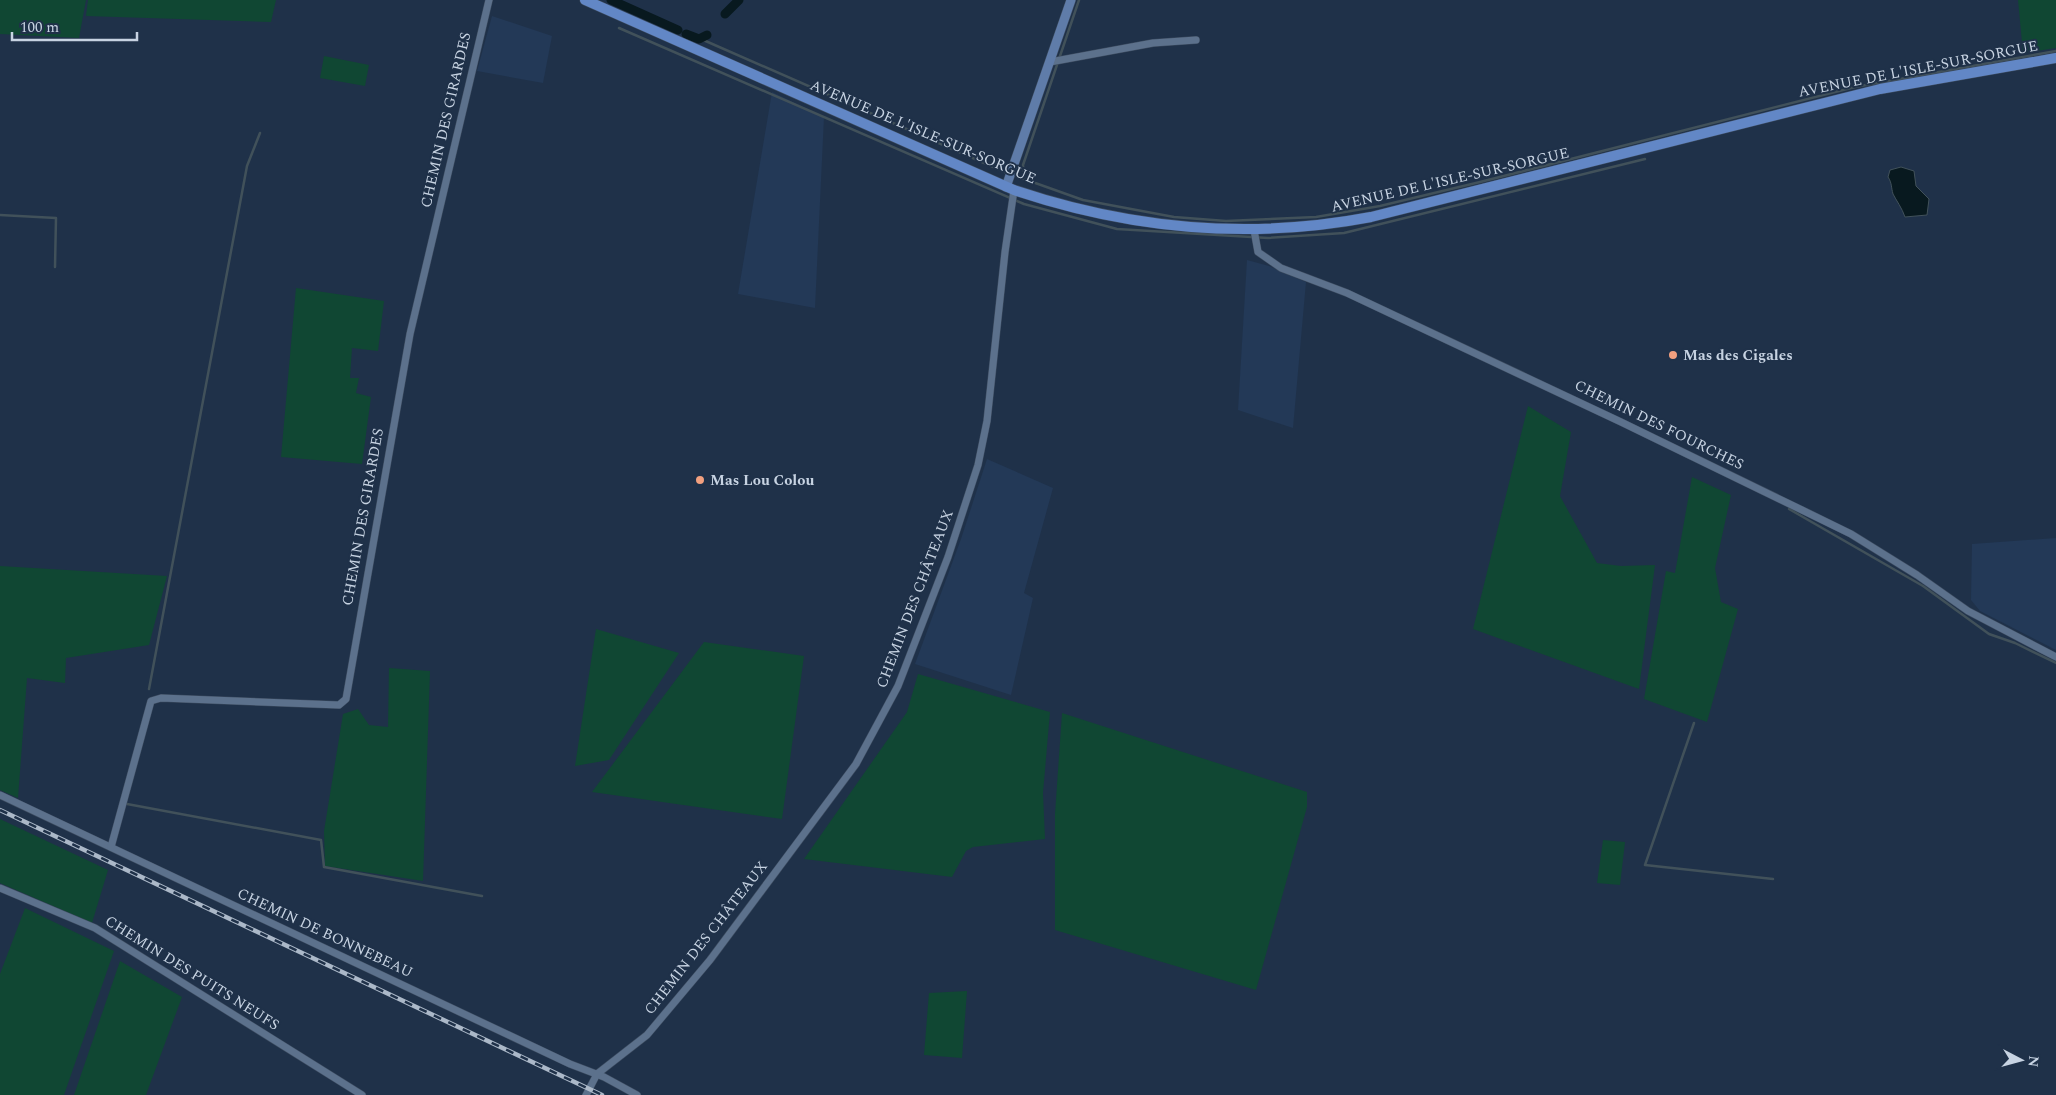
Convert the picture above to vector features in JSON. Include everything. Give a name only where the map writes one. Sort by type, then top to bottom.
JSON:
[{"type":"main road","name":"AVENUE DE L'ISLE-SUR-SORGUE","points":[[585,0],[1010,189],[1074,208],[1152,224],[1196,228],[1254,230],[1302,227],[1371,217],[1880,89],[2056,58]]},
{"type":"street","name":"CHEMIN DES GIRARDES","points":[[111,847],[150,701],[161,698],[340,706],[346,699],[410,334],[489,0]]},
{"type":"street","name":"CHEMIN DES CHÂTEAUX","points":[[586,1095],[597,1074],[648,1035],[710,960],[856,764],[898,686],[948,556],[978,465],[987,420],[1010,189],[1071,0]]},
{"type":"street","points":[[1050,62],[1153,43],[1196,40]]},
{"type":"street","name":"CHEMIN DES FOURCHES","points":[[1254,230],[1258,252],[1281,268],[1347,293],[1622,422],[1851,534],[1968,611],[2056,657]]},
{"type":"street","name":"CHEMIN DE BONNEBEAU","points":[[0,795],[570,1064],[597,1074],[637,1095]]},
{"type":"street","name":"CHEMIN DES PUITS NEUFS","points":[[0,888],[95,928],[362,1095]]},
{"type":"shaded area","points":[[492,16],[552,36],[543,83],[477,71]]},
{"type":"shaded area","points":[[772,92],[824,117],[815,308],[738,294]]},
{"type":"shaded area","points":[[1901,167],[1914,171],[1916,186],[1929,199],[1927,215],[1905,217],[1893,194],[1888,177],[1890,170]]},
{"type":"shaded area","points":[[1247,260],[1269,266],[1306,282],[1293,428],[1238,410]]},
{"type":"shaded area","points":[[987,459],[1053,488],[1024,593],[1033,598],[1011,695],[915,664],[961,539]]},
{"type":"shaded area","points":[[2056,538],[2056,650],[1980,611],[1971,600],[1972,544]]},
{"type":"green space","points":[[0,0],[86,0],[79,38],[0,34]]},
{"type":"green space","points":[[88,0],[276,0],[271,22],[86,16]]},
{"type":"green space","points":[[2018,0],[2056,0],[2056,48],[2023,53]]},
{"type":"green space","points":[[324,56],[369,65],[365,86],[320,78]]},
{"type":"green space","points":[[296,288],[384,301],[378,351],[352,348],[350,378],[359,378],[356,393],[371,397],[362,464],[281,457]]},
{"type":"green space","points":[[1528,406],[1571,432],[1560,496],[1597,563],[1621,566],[1655,565],[1639,689],[1473,629]]},
{"type":"green space","points":[[1692,477],[1731,495],[1715,568],[1721,602],[1738,609],[1707,722],[1644,699],[1666,571],[1675,573]]},
{"type":"green space","points":[[0,566],[167,576],[149,645],[66,658],[65,683],[27,678],[18,798],[0,790]]},
{"type":"green space","points":[[596,629],[679,653],[609,760],[575,766]]},
{"type":"green space","points":[[704,642],[804,656],[782,819],[592,792]]},
{"type":"green space","points":[[389,668],[430,671],[423,881],[325,866],[324,831],[343,714],[358,709],[369,725],[388,727]]},
{"type":"green space","points":[[918,674],[1050,712],[1043,793],[1045,839],[973,847],[966,851],[952,877],[804,859],[907,712]]},
{"type":"green space","points":[[1062,713],[1307,792],[1307,807],[1256,990],[1055,930],[1055,814]]},
{"type":"green space","points":[[0,819],[108,870],[92,923],[0,883]]},
{"type":"green space","points":[[1603,840],[1625,842],[1620,885],[1597,883]]},
{"type":"green space","points":[[25,908],[114,951],[64,1095],[0,1095],[0,974]]},
{"type":"green space","points":[[120,961],[182,997],[146,1095],[74,1095]]},
{"type":"green space","points":[[967,991],[962,1058],[924,1055],[929,993]]},
{"type":"waterway","points":[[611,0],[678,30]]},
{"type":"waterway","points":[[725,14],[739,0]]},
{"type":"waterway","points":[[1024,178],[1023,165],[1079,0]]},
{"type":"waterway","points":[[619,28],[1024,204],[1117,229],[1268,238],[1344,233],[1645,159]]},
{"type":"waterway","points":[[686,34],[699,39],[707,35]]},
{"type":"waterway","points":[[701,39],[1007,173]]},
{"type":"waterway","points":[[1013,175],[1083,200],[1174,217],[1226,221],[1316,217],[1380,206],[1480,182],[1855,87],[2056,51]]},
{"type":"waterway","points":[[149,689],[247,166],[260,133]]},
{"type":"waterway","points":[[0,215],[56,218],[55,267]]},
{"type":"waterway","points":[[1789,509],[1923,586],[1989,634],[2015,643],[2056,663]]},
{"type":"waterway","points":[[1694,723],[1645,865],[1773,879]]},
{"type":"waterway","points":[[127,804],[321,840],[324,867],[482,896]]},
{"type":"railway","points":[[0,810],[602,1095]]},
{"type":"place","name":"Mas des Cigales","points":[[1673,355]]},
{"type":"place","name":"Mas Lou Colou","points":[[700,480]]}]
